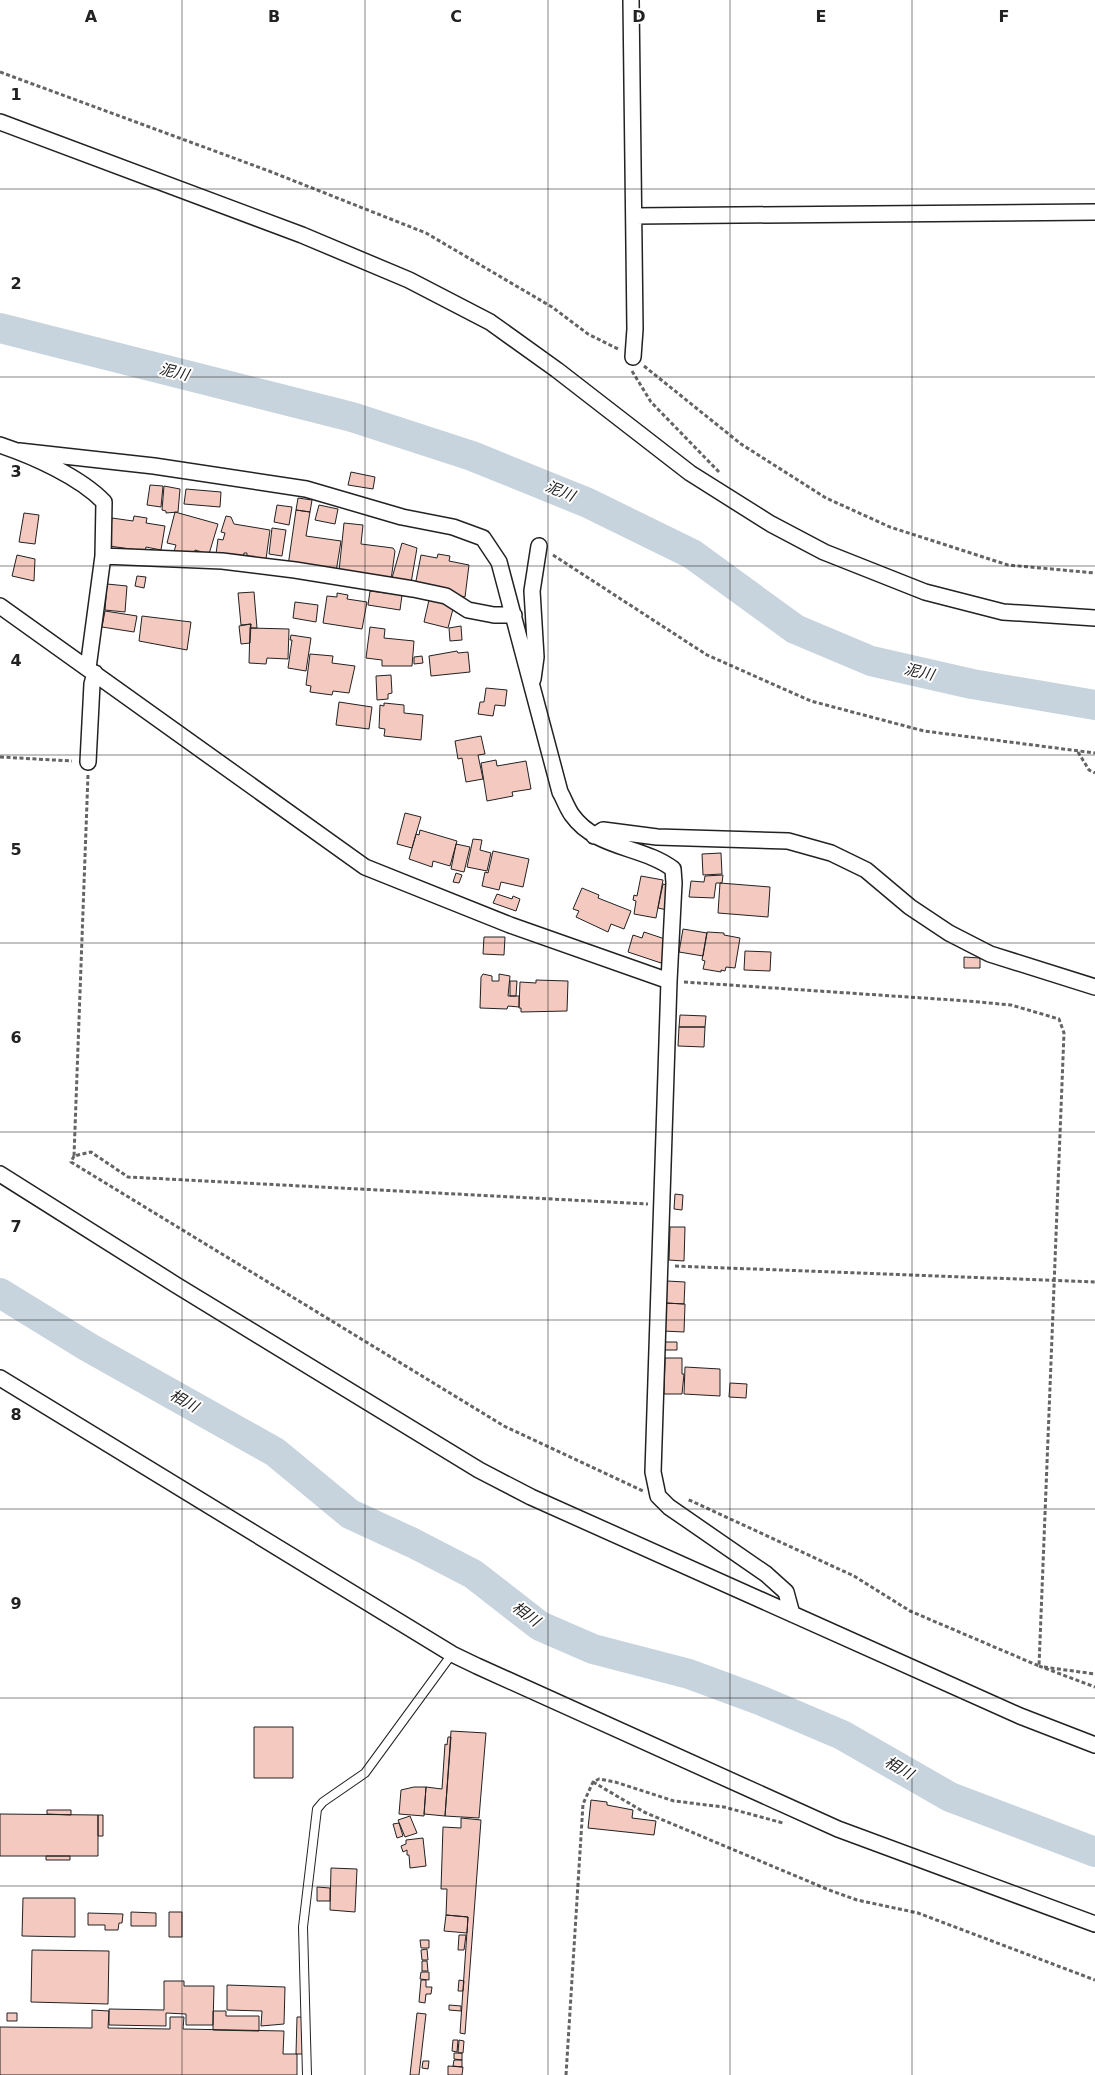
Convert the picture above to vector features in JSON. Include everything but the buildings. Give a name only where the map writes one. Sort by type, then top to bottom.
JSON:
[{"type":"street","points":[[631,0],[636,329],[633,357]]},
{"type":"street","points":[[0,122],[302,235],[409,280],[490,322],[690,473],[771,524],[824,552],[925,592],[1003,612],[1095,618]]},
{"type":"street","points":[[634,216],[1095,212]]},
{"type":"street","points":[[0,445],[19,451],[91,489],[104,502],[103,556],[91,671],[88,762]]},
{"type":"street","points":[[19,451],[154,466],[306,488],[402,517],[453,527],[483,538],[500,562],[560,792],[573,816],[594,836],[661,860],[672,869],[674,883],[661,1205],[654,1472],[658,1496],[669,1507],[766,1574],[786,1592],[792,1614]]},
{"type":"street","points":[[532,688],[536,657],[532,591],[539,546]]},
{"type":"street","points":[[103,556],[222,561],[295,570],[422,591],[446,596],[468,610],[494,615],[514,615]]},
{"type":"street","points":[[0,606],[365,866],[510,925],[669,981]]},
{"type":"street","points":[[594,836],[603,830],[657,837],[788,840],[831,853],[866,870],[910,907],[949,933],[990,954],[1095,987]]},
{"type":"street","points":[[0,1174],[184,1290],[479,1470],[531,1497],[1020,1716],[1095,1744]]},
{"type":"street","points":[[0,1378],[452,1654],[838,1829],[1095,1924]]},
{"type":"lane","points":[[307,2075],[303,1927],[317,1809],[322,1802],[365,1773],[452,1654]]},
{"type":"path","points":[[0,72],[269,171],[426,233],[552,307],[588,334],[633,357],[741,444],[826,498],[890,527],[1008,565],[1095,573]]},
{"type":"path","points":[[633,357],[632,371],[651,402],[724,477]]},
{"type":"path","points":[[539,546],[707,655],[811,701],[924,731],[1095,753]]},
{"type":"path","points":[[1078,752],[1089,770],[1095,773]]},
{"type":"path","points":[[0,757],[88,762],[74,1156],[71,1162],[504,1426],[637,1490],[658,1496]]},
{"type":"path","points":[[669,981],[1011,1005],[1059,1019],[1064,1033],[1039,1666]]},
{"type":"path","points":[[74,1156],[91,1152],[128,1177],[661,1205]]},
{"type":"path","points":[[660,1266],[1095,1282]]},
{"type":"path","points":[[685,1498],[854,1576],[910,1611],[1039,1666],[1095,1687]]},
{"type":"path","points":[[1039,1666],[1095,1674]]},
{"type":"path","points":[[566,2075],[583,1804],[593,1782],[599,1779],[615,1782],[674,1801],[724,1807],[788,1824]]},
{"type":"path","points":[[593,1782],[644,1812],[829,1890],[857,1900],[918,1913],[1095,1980]]},
{"type":"waterway","name":"泥川","points":[[0,328],[352,417],[472,456],[588,503],[692,554],[795,629],[871,661],[972,684],[1095,705]]},
{"type":"waterway","name":"相川","points":[[0,1293],[88,1347],[275,1452],[350,1514],[413,1543],[473,1574],[540,1626],[593,1649],[689,1674],[762,1701],[842,1735],[950,1797],[1095,1852]]}]
